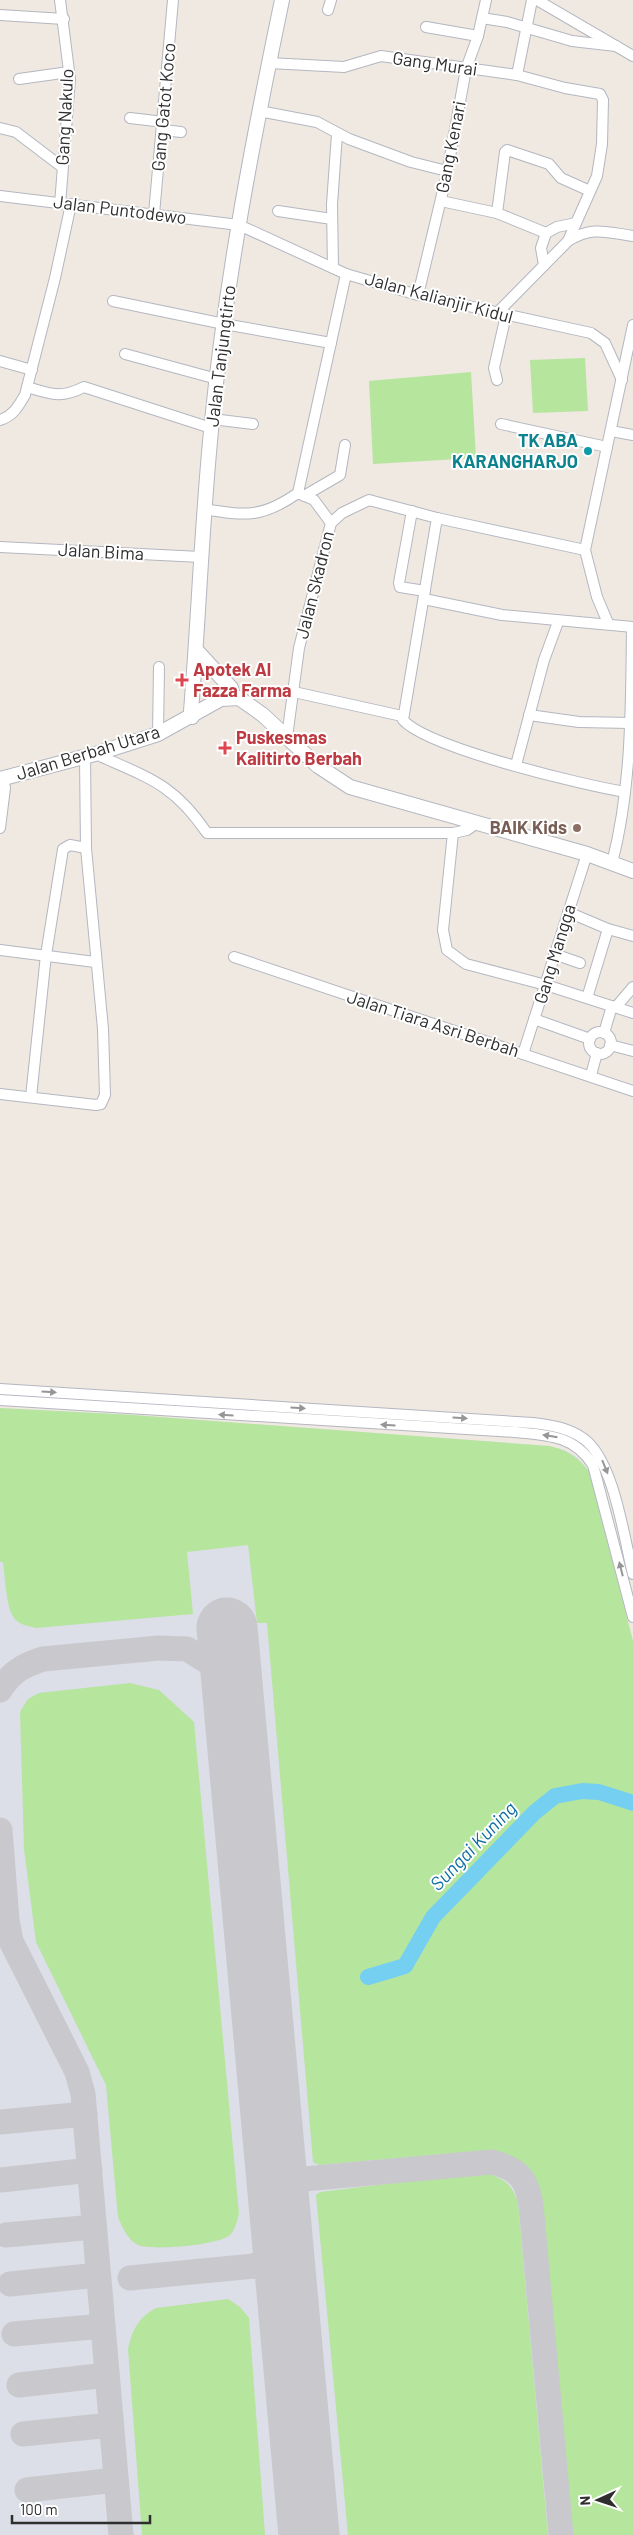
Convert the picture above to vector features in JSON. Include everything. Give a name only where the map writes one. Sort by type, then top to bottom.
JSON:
[{"type":"street","name":"Gang Nakulo","points":[[0,420],[8,417],[16,410],[27,387],[66,204],[62,167],[69,72],[64,19],[60,0]]},
{"type":"street","name":"Gang Gatot Koco","points":[[154,214],[173,0]]},
{"type":"street","name":"Jalan Tanjungtirto","points":[[192,717],[204,509],[217,379],[239,225],[258,111],[282,0]]},
{"type":"street","name":"Gang Kenari","points":[[418,295],[447,171],[466,68],[478,36],[486,0]]},
{"type":"street","points":[[517,75],[532,0]]},
{"type":"street","points":[[537,0],[633,56]]},
{"type":"street","points":[[0,15],[64,19]]},
{"type":"street","points":[[482,18],[572,41],[616,46]]},
{"type":"street","points":[[426,27],[478,36]]},
{"type":"street","name":"Gang Murai","points":[[269,63],[344,67],[381,56],[517,75],[565,88],[600,94],[603,100],[600,160],[597,176],[590,191]]},
{"type":"street","points":[[19,79],[69,72]]},
{"type":"street","points":[[258,111],[317,122],[337,134],[411,162],[447,171]]},
{"type":"street","points":[[130,118],[181,132]]},
{"type":"street","points":[[0,128],[16,132],[62,167]]},
{"type":"street","points":[[333,268],[332,219],[337,134]]},
{"type":"street","points":[[497,213],[505,152],[507,150],[549,164],[561,178],[590,191],[568,242]]},
{"type":"street","name":"Jalan Puntodewo","points":[[0,196],[239,225]]},
{"type":"street","points":[[440,202],[497,213],[546,233]]},
{"type":"street","points":[[278,211],[332,219]]},
{"type":"street","points":[[544,265],[541,248],[546,233],[557,227],[576,224]]},
{"type":"street","name":"Jalan Kalianjir Kidul","points":[[239,225],[346,274],[418,295],[584,332],[599,338],[609,350],[622,380]]},
{"type":"street","points":[[497,380],[494,368],[502,314],[544,265],[568,242],[582,233],[590,231],[633,236]]},
{"type":"street","points":[[301,495],[346,274]]},
{"type":"street","points":[[113,301],[224,324],[332,343]]},
{"type":"street","points":[[608,623],[597,597],[585,550],[633,325]]},
{"type":"street","points":[[126,354],[217,379]]},
{"type":"street","points":[[0,361],[32,370]]},
{"type":"street","points":[[27,387],[57,396],[67,396],[84,387],[212,424],[253,424]]},
{"type":"street","points":[[501,424],[607,447]]},
{"type":"street","points":[[611,431],[633,435]]},
{"type":"street","points":[[204,509],[255,514],[273,508],[340,475],[345,445]]},
{"type":"street","points":[[301,495],[314,500],[331,523],[342,513],[369,500],[437,518],[585,550]]},
{"type":"street","points":[[412,511],[399,583],[400,587],[502,615],[558,622],[608,623],[633,627],[630,724],[625,792],[612,863]]},
{"type":"street","points":[[437,518],[402,716],[406,724],[420,733],[516,765],[590,786],[625,792]]},
{"type":"street","name":"Jalan Skadron","points":[[287,737],[299,648],[331,523]]},
{"type":"street","name":"Jalan Bima","points":[[0,547],[201,557]]},
{"type":"street","points":[[516,765],[529,715],[558,622]]},
{"type":"street","points":[[196,650],[231,688],[233,697],[239,698],[263,715],[330,776],[350,787],[587,854],[633,871]]},
{"type":"street","points":[[158,734],[160,667]]},
{"type":"street","points":[[294,692],[402,716]]},
{"type":"street","name":"Jalan Berbah Utara","points":[[1,779],[99,753],[158,734],[192,717],[221,699],[233,697]]},
{"type":"street","points":[[529,715],[579,722],[630,724]]},
{"type":"street","points":[[99,753],[102,757],[156,781],[178,796],[207,833],[453,833],[467,830],[477,823]]},
{"type":"street","points":[[0,1094],[96,1105],[104,1101],[102,1029],[86,848],[85,757]]},
{"type":"street","points":[[0,828],[4,788],[1,779]]},
{"type":"street","points":[[453,833],[442,930],[447,950],[466,964],[546,985],[633,1013]]},
{"type":"street","points":[[31,1097],[46,955],[63,849],[70,845],[86,848]]},
{"type":"street","name":"Gang Mangga","points":[[523,1054],[587,854]]},
{"type":"street","points":[[568,912],[608,929],[633,936]]},
{"type":"street","points":[[587,998],[608,929]]},
{"type":"street","points":[[0,950],[95,962]]},
{"type":"street","points":[[554,954],[580,963]]},
{"type":"street","name":"Jalan Tiara Asri Berbah","points":[[234,957],[591,1075],[633,1091]]},
{"type":"street","points":[[604,1032],[614,1007],[633,987]]},
{"type":"street","points":[[534,1019],[590,1038]]},
{"type":"street","points":[[590,1038],[596,1033],[604,1032]]},
{"type":"street","points":[[590,1038],[590,1048],[597,1053],[604,1053],[610,1045],[610,1038],[604,1032]]},
{"type":"street","points":[[610,1045],[633,1052]]},
{"type":"street","points":[[591,1075],[597,1053]]},
{"type":"street","points":[[0,1389],[533,1423],[563,1428],[584,1439],[601,1457],[611,1486],[633,1574]]},
{"type":"street","points":[[134,1410],[140,1398]]},
{"type":"street","points":[[0,1400],[134,1410],[515,1432],[565,1440],[587,1456],[597,1476],[633,1617]]},
{"type":"shaded area","points":[[0,1408],[133,1415],[549,1446],[565,1450],[577,1457],[589,1471],[633,1641],[633,2535],[0,2535]]},
{"type":"green space","points":[[585,358],[588,411],[533,413],[530,360]]},
{"type":"green space","points":[[471,372],[476,458],[373,464],[369,381]]},
{"type":"green space","points":[[0,1408],[133,1415],[549,1446],[572,1455],[589,1471],[633,1641],[633,2535],[570,2535],[540,2195],[523,2169],[510,2158],[479,2151],[319,2165],[313,2162],[267,1623],[257,1623],[248,1545],[187,1552],[193,1614],[36,1628],[24,1625],[14,1618],[11,1613],[6,1591],[3,1562],[0,1562]]},
{"type":"green space","points":[[130,1683],[159,1690],[194,1722],[239,2214],[235,2228],[224,2239],[185,2246],[145,2247],[138,2245],[128,2237],[118,2217],[106,2085],[36,1942],[24,1849],[20,1712],[28,1699],[39,1693]]},
{"type":"green space","points":[[485,2172],[506,2182],[518,2202],[548,2535],[348,2535],[316,2195],[320,2192]]},
{"type":"green space","points":[[228,2299],[240,2307],[249,2318],[265,2535],[142,2535],[128,2349],[132,2336],[140,2320],[156,2308]]},
{"type":"waterway","name":"Sungai Kuning","points":[[368,1977],[405,1966],[433,1917],[535,1812],[555,1796],[582,1791],[599,1792],[633,1803]]},
{"type":"taxiway","points":[[0,1690],[18,1670],[43,1659],[159,1648],[187,1649],[211,1664],[225,1681],[234,1711]]},
{"type":"taxiway","points":[[0,1830],[7,1920],[11,1941],[77,2072],[83,2094],[121,2535]]},
{"type":"taxiway","points":[[0,2122],[85,2114]]},
{"type":"taxiway","points":[[274,2156],[285,2173],[304,2179],[492,2162],[515,2172],[524,2181],[531,2205],[561,2535]]},
{"type":"taxiway","points":[[1,2180],[90,2170]]},
{"type":"taxiway","points":[[278,2205],[286,2187],[304,2179]]},
{"type":"taxiway","points":[[6,2235],[94,2227]]},
{"type":"taxiway","points":[[254,2266],[272,2255],[282,2235]]},
{"type":"taxiway","points":[[130,2278],[254,2266],[273,2272],[286,2287]]},
{"type":"taxiway","points":[[10,2284],[98,2275]]},
{"type":"taxiway","points":[[14,2334],[103,2326]]},
{"type":"taxiway","points":[[19,2385],[107,2375]]},
{"type":"taxiway","points":[[23,2434],[111,2425]]},
{"type":"taxiway","points":[[27,2490],[116,2480]]},
{"type":"runway","points":[[227,1628],[309,2535]]},
{"type":"place","name":"TK ABA KARANGHARJO","points":[[588,451]]},
{"type":"place","name":"Apotek Al Fazza Farma","points":[[182,680]]},
{"type":"place","name":"Puskesmas Kalitirto Berbah","points":[[225,748]]},
{"type":"place","name":"BAIK Kids","points":[[577,828]]}]
